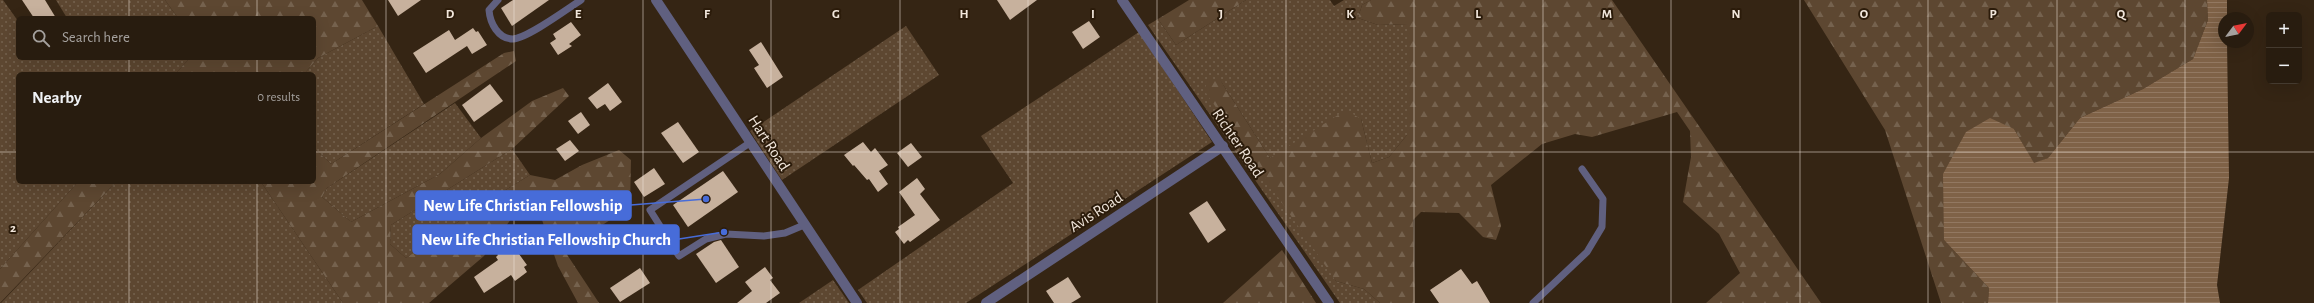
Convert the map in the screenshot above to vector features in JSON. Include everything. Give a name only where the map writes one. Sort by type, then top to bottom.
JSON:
[{"type":"street","name":"Hart Road","points":[[656,0],[856,303]]},
{"type":"street","name":"Richter Road","points":[[1122,0],[1329,303]]},
{"type":"street","name":"Avis Road","points":[[986,303],[1223,146]]},
{"type":"lane","points":[[498,0],[489,10],[490,20],[496,30],[504,36],[513,39],[524,35],[581,0]]},
{"type":"lane","points":[[751,142],[650,210],[679,256],[706,239],[726,234],[764,236],[784,233],[804,225]]},
{"type":"lane","points":[[1532,303],[1587,252],[1602,227],[1603,199],[1582,169]]},
{"type":"green space","points":[[0,0],[3,0],[16,18],[16,60],[188,60],[177,72],[16,72],[16,184],[76,184],[0,269]]},
{"type":"green space","points":[[56,0],[165,0],[177,16],[66,16]]},
{"type":"green space","points":[[165,0],[362,0],[378,26],[318,58],[306,72],[177,72],[188,60],[316,60],[316,16],[177,16]]},
{"type":"green space","points":[[1189,0],[1246,0],[1176,45],[1158,19]]},
{"type":"green space","points":[[1246,0],[1330,0],[1334,6],[1344,0],[1371,0],[1362,5],[1358,18],[1378,25],[1407,24],[1407,135],[1389,157],[1372,163],[1361,119],[1270,158],[1220,80],[1336,281],[1364,289],[1380,303],[1340,303],[1148,25],[1158,19],[1176,45]]},
{"type":"green space","points":[[1371,0],[1612,0],[1821,303],[1706,303],[1740,273],[1719,234],[1683,202],[1691,157],[1690,131],[1677,112],[1592,137],[1575,134],[1542,144],[1491,185],[1501,226],[1496,240],[1483,237],[1459,213],[1421,212],[1413,220],[1415,303],[1380,303],[1364,289],[1336,281],[1204,90],[1208,81],[1220,80],[1270,158],[1346,110],[1361,119],[1372,163],[1389,157],[1407,135],[1407,24],[1378,25],[1358,18],[1362,5]]},
{"type":"green space","points":[[1804,0],[2207,0],[2208,20],[2193,59],[2143,89],[2080,118],[2048,158],[2034,164],[2014,129],[1944,240],[1989,288],[1988,303],[1941,303],[1885,130]]},
{"type":"green space","points":[[378,26],[424,104],[331,164],[316,150],[316,72],[306,72],[318,58]]},
{"type":"green space","points":[[906,26],[939,75],[782,180],[750,131]]},
{"type":"green space","points":[[1139,32],[1212,142],[966,303],[867,303],[858,290],[1013,183],[981,136]]},
{"type":"green space","points":[[514,51],[516,61],[327,188],[322,197],[351,222],[440,174],[481,138],[532,101],[563,88],[569,96],[512,149],[391,225],[390,244],[406,258],[494,197],[530,175],[555,180],[582,165],[619,150],[631,160],[630,207],[564,250],[599,303],[578,303],[558,266],[534,197],[525,200],[484,256],[429,303],[343,303],[262,184],[316,184],[316,150],[331,164],[504,53]]},
{"type":"green space","points":[[455,103],[481,138],[440,174],[351,222],[322,197],[327,188]]},
{"type":"green space","points":[[512,149],[530,175],[494,197],[406,258],[390,244],[391,225]]},
{"type":"green space","points":[[76,184],[114,184],[0,303],[0,269]]},
{"type":"green space","points":[[114,184],[262,184],[343,303],[1,303]]},
{"type":"green space","points":[[1282,250],[1316,303],[1223,303]]},
{"type":"green space","points":[[833,280],[849,303],[799,303]]},
{"type":"shaded area","points":[[2207,0],[2227,0],[2227,12],[2218,12],[2218,48],[2227,48],[2229,178],[2217,285],[2220,303],[1988,303],[1989,288],[1944,240],[1943,174],[1966,132],[1990,118],[2014,129],[2034,163],[2048,158],[2080,118],[2143,89],[2193,59],[2208,20]]},
{"type":"building","points":[[22,0],[45,0],[55,16],[33,16]]},
{"type":"building","points":[[388,0],[421,0],[398,16]]},
{"type":"building","points":[[513,0],[549,0],[512,26],[501,8]]},
{"type":"building","points":[[997,0],[1037,0],[1010,20]]},
{"type":"building","points":[[1089,21],[1100,37],[1083,49],[1072,32]]},
{"type":"building","points":[[571,22],[581,35],[569,44],[572,46],[558,55],[550,43],[556,39],[553,34]]},
{"type":"building","points":[[473,28],[476,32],[478,31],[487,45],[472,54],[467,46],[426,73],[413,53],[449,30],[455,40]]},
{"type":"building","points":[[761,42],[783,77],[767,88],[754,68],[759,65],[749,50]]},
{"type":"building","points":[[608,83],[622,102],[610,111],[605,104],[597,109],[588,98]]},
{"type":"building","points":[[490,84],[503,101],[474,122],[462,105]]},
{"type":"building","points":[[581,112],[590,125],[578,134],[568,121]]},
{"type":"building","points":[[678,122],[699,152],[683,163],[661,133]]},
{"type":"building","points":[[570,140],[579,151],[565,161],[556,149]]},
{"type":"building","points":[[863,142],[871,152],[875,148],[888,165],[879,171],[888,184],[878,192],[869,179],[867,180],[844,155]]},
{"type":"building","points":[[911,143],[922,157],[908,167],[897,153]]},
{"type":"building","points":[[654,168],[665,184],[644,197],[634,182]]},
{"type":"building","points":[[723,171],[738,192],[688,227],[673,205]]},
{"type":"building","points":[[917,178],[925,189],[920,194],[940,220],[910,242],[908,240],[904,244],[895,232],[899,229],[898,227],[915,215],[899,192]]},
{"type":"building","points":[[1207,201],[1226,230],[1208,243],[1189,213]]},
{"type":"building","points":[[508,239],[527,265],[524,267],[527,272],[515,281],[511,275],[484,293],[474,277],[498,260],[496,257],[498,255],[494,248]]},
{"type":"building","points":[[721,240],[739,267],[716,283],[696,254],[714,242]]},
{"type":"building","points":[[765,267],[773,278],[770,280],[780,293],[766,303],[737,303],[752,291],[745,282]]},
{"type":"building","points":[[640,268],[650,283],[620,302],[610,288]]},
{"type":"building","points":[[1461,269],[1472,284],[1477,281],[1490,303],[1439,303],[1430,290]]},
{"type":"building","points":[[1068,277],[1081,297],[1071,303],[1054,303],[1046,291]]},
{"type":"place","name":"New Life Christian Fellowship","points":[[706,199]]},
{"type":"place","name":"New Life Christian Fellowship Church","points":[[724,232]]}]
